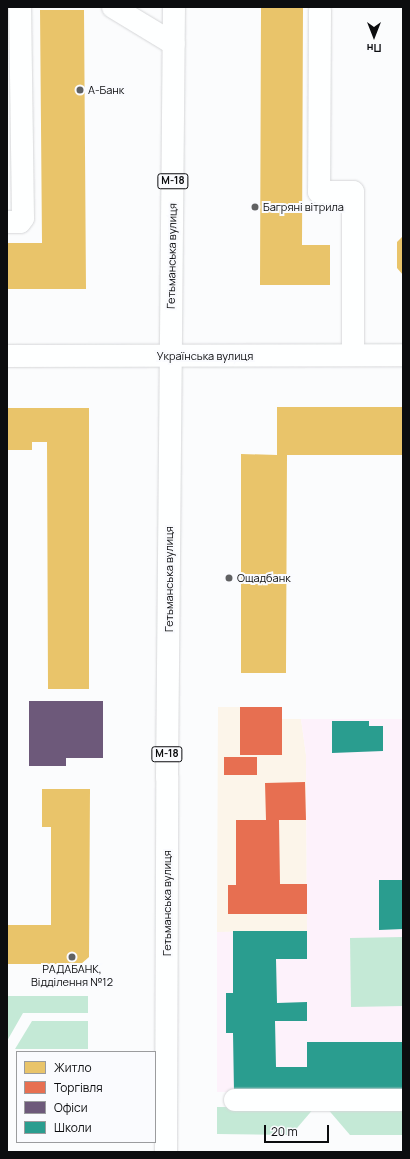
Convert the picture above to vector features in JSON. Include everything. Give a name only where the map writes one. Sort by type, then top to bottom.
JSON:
[{"type":"main road","points":[[7,222],[20,222],[23,218],[20,7]]},
{"type":"main road","points":[[113,7],[174,44]]},
{"type":"main road","name":"Гетьманська вулиця","points":[[166,1152],[174,7]]},
{"type":"main road","points":[[320,11],[319,192],[353,192],[353,355]]},
{"type":"main road","name":"Українська вулиця","points":[[7,356],[403,355]]},
{"type":"main road","points":[[235,1100],[403,1100]]},
{"type":"shaded area","points":[[218,707],[282,707],[282,719],[301,719],[306,755],[307,931],[217,932]]},
{"type":"shaded area","points":[[301,719],[403,719],[403,1092],[217,1092],[217,932],[307,931],[306,755]]},
{"type":"green space","points":[[403,937],[403,1006],[351,1007],[350,938]]},
{"type":"green space","points":[[7,996],[88,996],[88,1013],[23,1013],[7,1041]]},
{"type":"green space","points":[[32,1021],[88,1021],[88,1049],[15,1049]]},
{"type":"green space","points":[[217,1107],[315,1107],[291,1135],[217,1134]]},
{"type":"green space","points":[[326,1107],[403,1108],[403,1135],[350,1135]]},
{"type":"building: Житло","points":[[261,7],[303,7],[302,245],[330,245],[330,285],[260,285]]},
{"type":"building: Житло","points":[[40,10],[84,10],[86,289],[7,289],[7,243],[42,243]]},
{"type":"building: Житло","points":[[403,236],[403,275],[397,268],[397,242]]},
{"type":"building: Житло","points":[[277,407],[403,407],[403,455],[287,455],[286,673],[241,673],[241,454],[277,455]]},
{"type":"building: Житло","points":[[7,408],[89,408],[89,689],[48,689],[47,442],[32,442],[32,450],[7,450]]},
{"type":"building: Житло","points":[[42,789],[90,789],[89,957],[81,964],[7,964],[7,925],[51,925],[51,827],[42,827]]},
{"type":"building: Торгівля","points":[[240,707],[282,707],[282,755],[240,755]]},
{"type":"building: Торгівля","points":[[224,757],[257,757],[257,775],[224,775]]},
{"type":"building: Торгівля","points":[[305,782],[306,820],[279,820],[280,884],[307,884],[307,914],[228,914],[228,885],[236,885],[236,820],[266,820],[265,783]]},
{"type":"building: Офіси","points":[[29,701],[103,701],[103,758],[66,758],[66,766],[29,766]]},
{"type":"building: Школи","points":[[332,721],[369,721],[369,726],[383,726],[383,751],[332,753]]},
{"type":"building: Школи","points":[[379,880],[403,880],[403,929],[379,930]]},
{"type":"building: Школи","points":[[233,931],[307,931],[307,959],[276,959],[277,1003],[307,1002],[307,1021],[275,1021],[276,1067],[307,1067],[307,1042],[403,1042],[403,1092],[234,1092],[233,1033],[226,1033],[226,993],[233,993]]},
{"type":"place","name":"А-Банк","points":[[80,90]]},
{"type":"place","name":"Багряні вітрила","points":[[255,207]]},
{"type":"place","name":"Ощадбанк","points":[[229,578]]},
{"type":"place","name":"РАДАБАНК, Відділення №12","points":[[72,957]]}]
